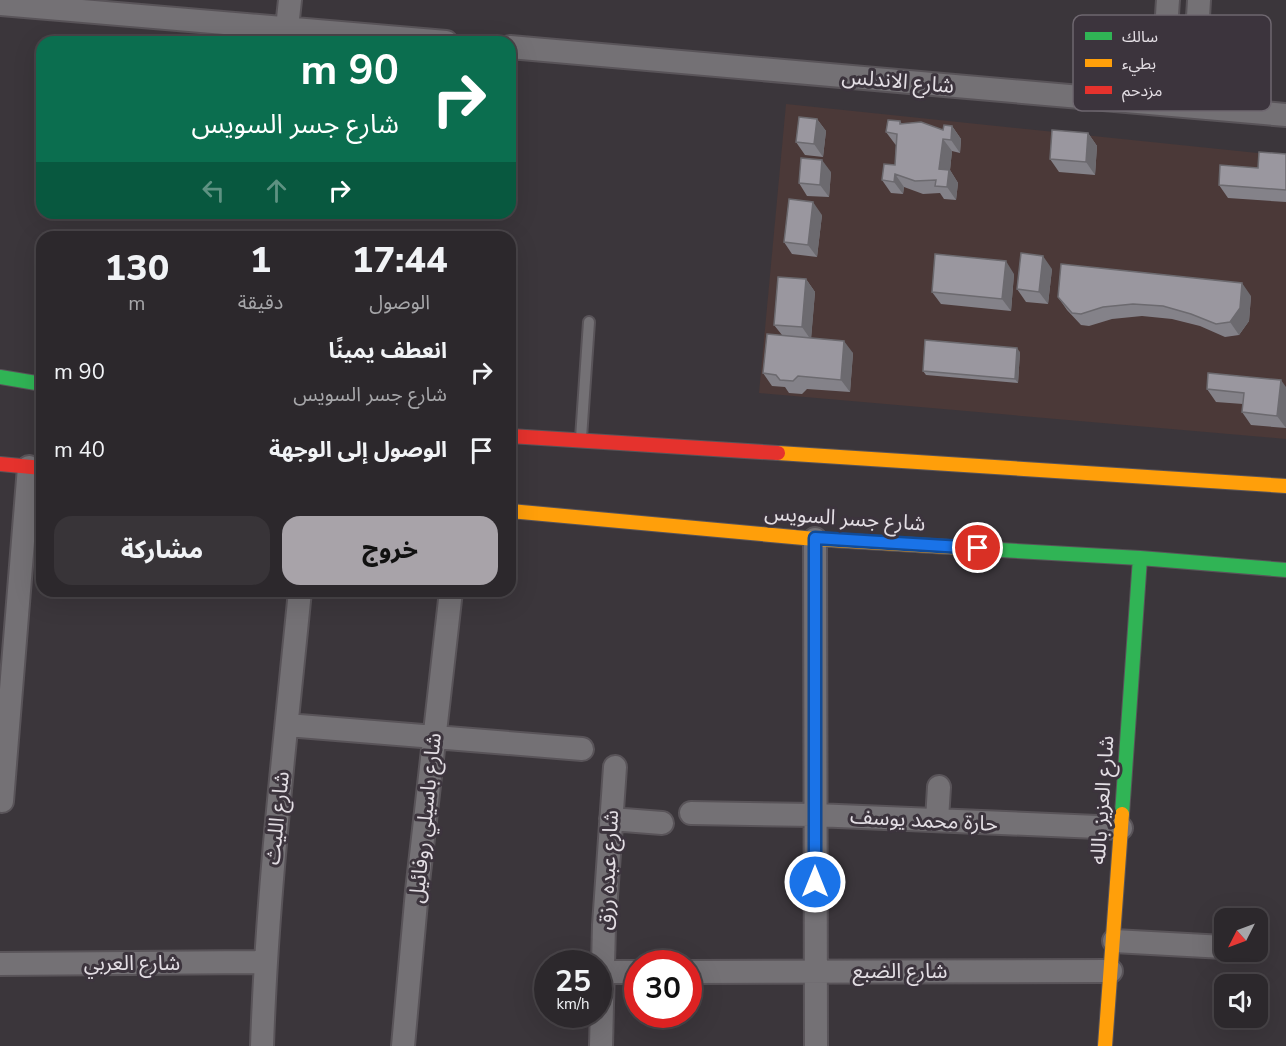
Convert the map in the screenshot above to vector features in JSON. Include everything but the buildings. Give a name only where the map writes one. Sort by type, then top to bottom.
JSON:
[{"type":"main road","points":[[0,377],[36,383]]},
{"type":"main road","points":[[516,437],[1286,486]]},
{"type":"main road","points":[[0,464],[35,467]]},
{"type":"main road","name":"شارع جسر السويس","points":[[516,512],[815,538],[1140,558],[1286,570]]},
{"type":"main road","name":"شارع العزيز بالله","points":[[1106,1046],[1140,558]]},
{"type":"street","points":[[287,28],[290,0]]},
{"type":"street","points":[[1167,15],[1168,0]]},
{"type":"street","points":[[1199,15],[1200,0]]},
{"type":"street","points":[[0,4],[378,36]]},
{"type":"street","name":"شارع الاندلس","points":[[516,49],[1073,96]]},
{"type":"street","name":"شارع الاندلس","points":[[1246,111],[1286,115]]},
{"type":"street","points":[[2,801],[35,467]]},
{"type":"street","points":[[815,538],[816,1046]]},
{"type":"street","name":"شارع الليث","points":[[262,1046],[264,962],[299,597]]},
{"type":"street","name":"شارع باسيلي روفائيل","points":[[403,1046],[433,737],[450,597]]},
{"type":"street","points":[[287,725],[582,749]]},
{"type":"street","name":"شارع عبده رزق","points":[[604,950],[615,767]]},
{"type":"street","points":[[937,820],[939,787]]},
{"type":"street","name":"حارة محمد يوسف","points":[[691,813],[815,815],[1121,828]]},
{"type":"street","points":[[611,819],[662,823]]},
{"type":"street","points":[[1113,941],[1214,946]]},
{"type":"street","name":"شارع العربي","points":[[0,964],[264,962]]},
{"type":"street","name":"شارع الضبع","points":[[702,972],[1111,971]]},
{"type":"street","name":"شارع عبده رزق","points":[[601,1028],[601,1046]]},
{"type":"lane","points":[[581,442],[589,322]]},
{"type":"shaded area","points":[[786,104],[1286,156],[1286,439],[759,393]]},
{"type":"traffic: fast","points":[[0,377],[36,383]]},
{"type":"traffic: fast","points":[[983,549],[1140,558],[1286,570]]},
{"type":"traffic: fast","points":[[1122,814],[1140,558]]},
{"type":"traffic: slow","points":[[778,453],[1286,486]]},
{"type":"traffic: slow","points":[[516,512],[815,539],[983,549]]},
{"type":"traffic: slow","points":[[1105,1046],[1122,814]]},
{"type":"traffic: jam","points":[[516,436],[778,453]]},
{"type":"traffic: jam","points":[[0,464],[36,467]]},
{"type":"route","points":[[815,882],[815,538],[978,548]]}]
